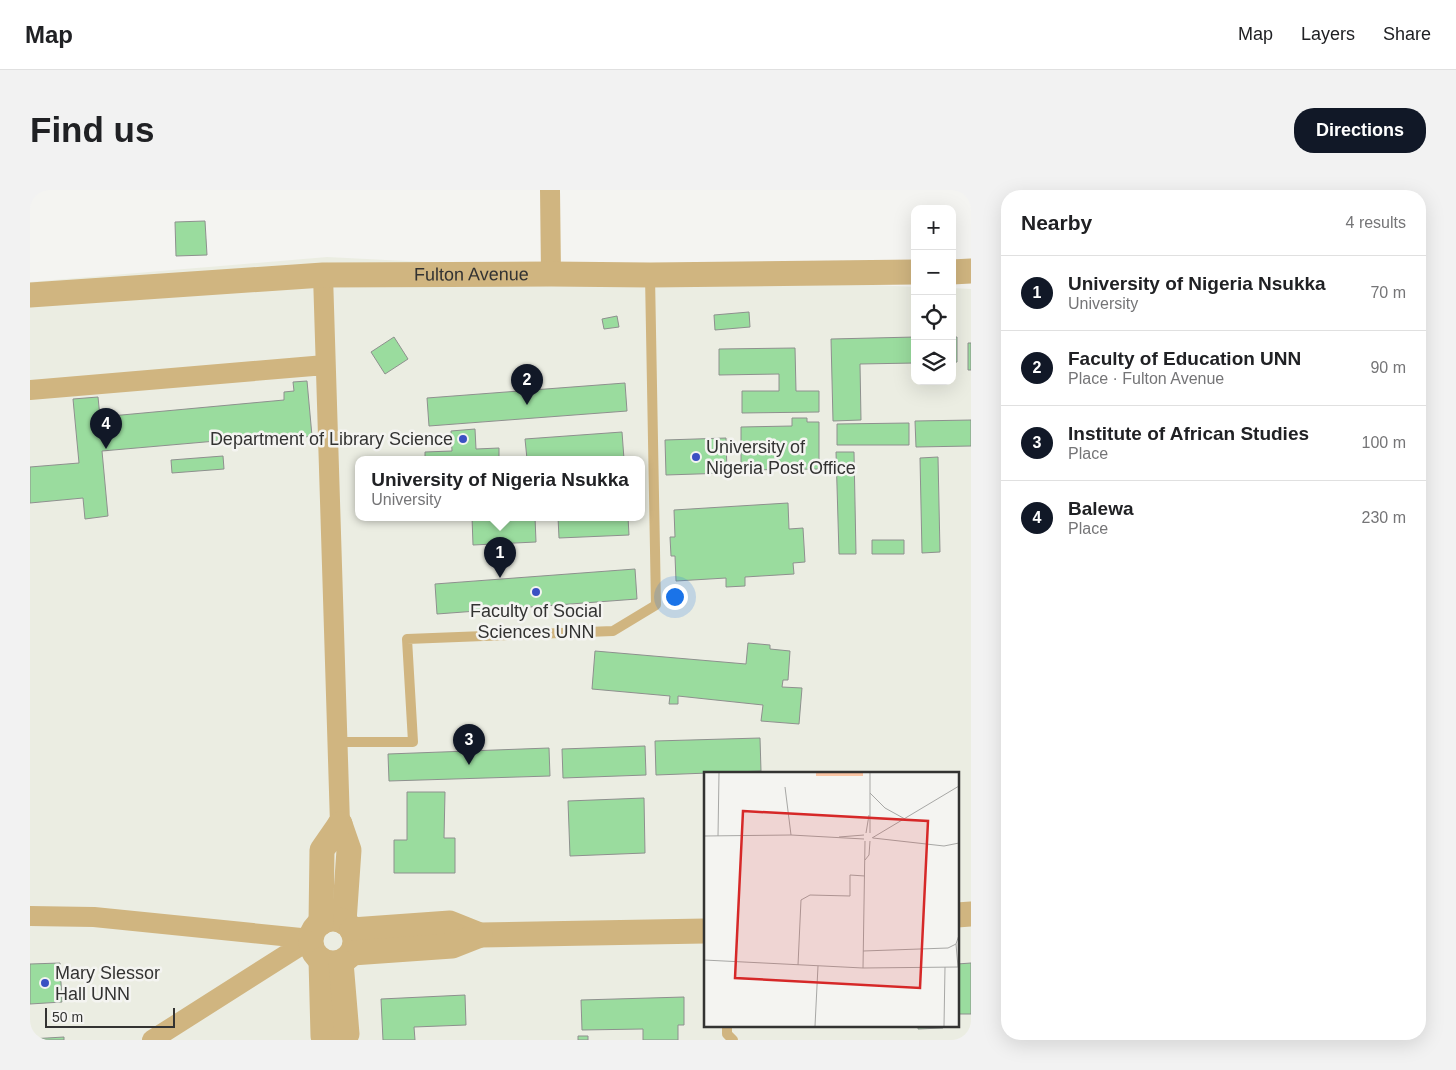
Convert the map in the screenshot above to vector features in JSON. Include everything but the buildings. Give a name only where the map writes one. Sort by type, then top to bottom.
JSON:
[{"type":"street","points":[[550,190],[551,274]]},
{"type":"street","name":"Fulton Avenue","points":[[30,296],[323,275],[650,275],[911,272]]},
{"type":"street","points":[[956,272],[971,272]]},
{"type":"street","points":[[323,275],[340,824],[322,850],[346,1034],[343,1040]]},
{"type":"street","points":[[30,390],[326,365]]},
{"type":"street","points":[[958,915],[971,914]]},
{"type":"street","points":[[30,916],[94,917],[334,941],[450,923],[480,935],[704,931]]},
{"type":"street","points":[[152,1040],[334,941]]},
{"type":"street","points":[[326,1040],[323,1036],[334,941]]},
{"type":"lane","points":[[337,742],[413,742],[407,639],[613,631],[656,605],[650,275]]},
{"type":"lane","points":[[727,1028],[728,1034],[733,1040]]},
{"type":"shaded area","points":[[327,257],[911,287],[911,385],[956,385],[956,288],[971,289],[971,1040],[30,1040],[30,282]]},
{"type":"place","name":"Faculty of Education UNN","points":[[527,405]]},
{"type":"place","name":"Department of Library Science","points":[[463,439]]},
{"type":"place","name":"Balewa","points":[[106,449]]},
{"type":"place","name":"University of Nigeria Post Office","points":[[696,457]]},
{"type":"place","name":"University of Nigeria Nsukka","points":[[500,578]]},
{"type":"place","name":"Faculty of Social Sciences UNN","points":[[536,592]]},
{"type":"place","name":"Institute of African Studies","points":[[469,765]]},
{"type":"place","name":"Mary Slessor Hall UNN","points":[[45,983]]}]
